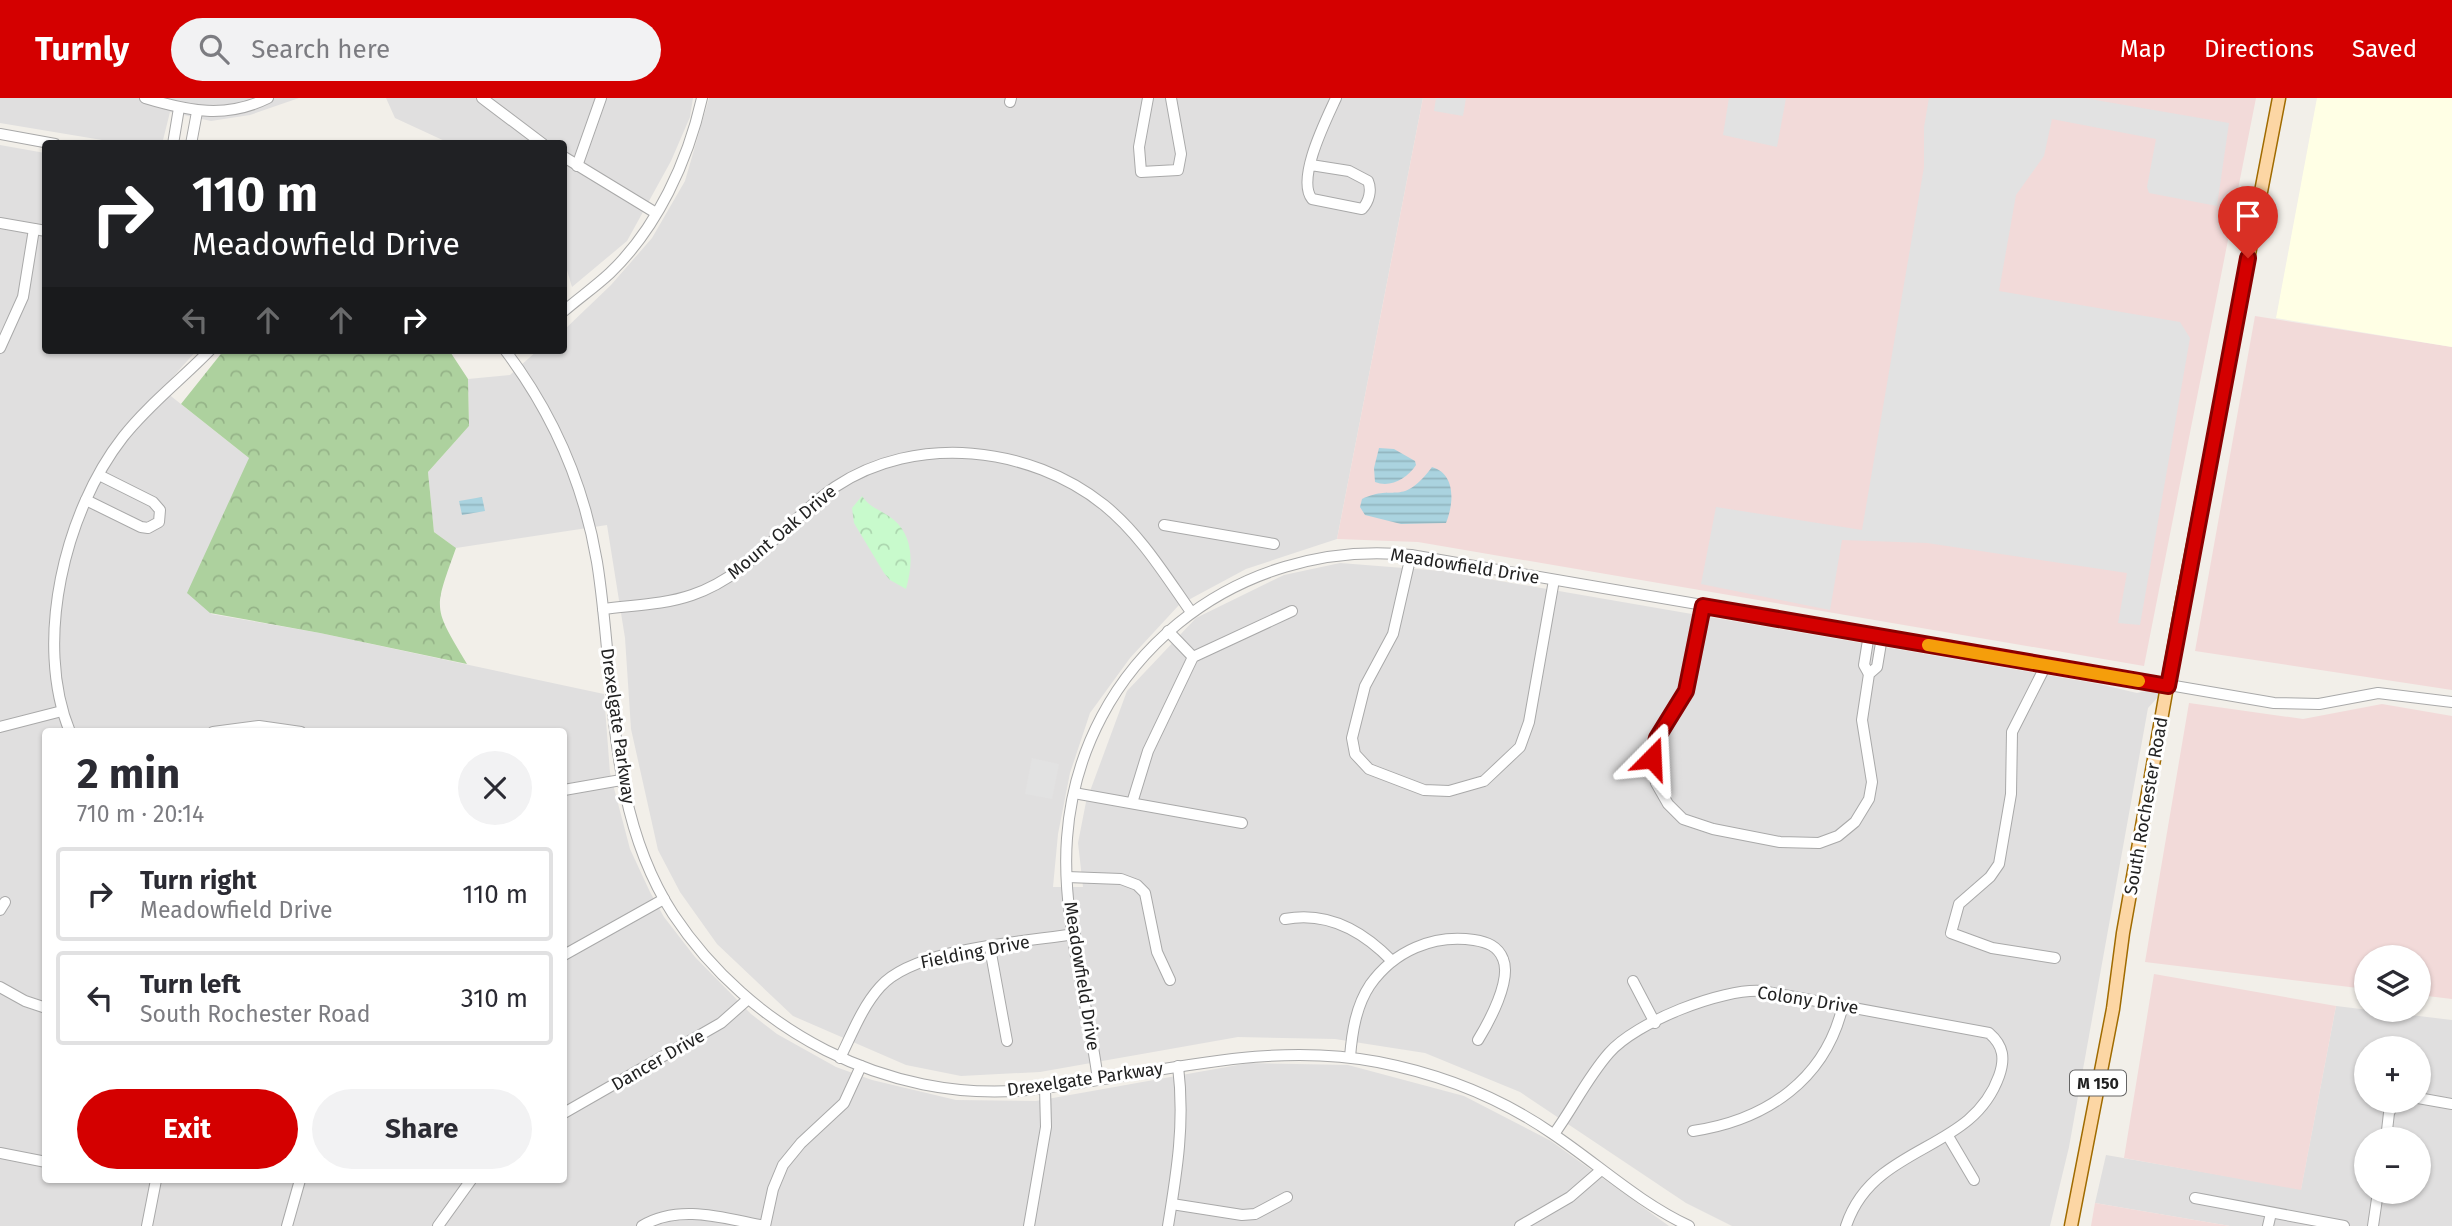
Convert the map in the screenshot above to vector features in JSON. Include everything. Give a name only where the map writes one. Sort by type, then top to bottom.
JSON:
[{"type":"main road","name":"South Rochester Road","points":[[2071,1226],[2113,1009],[2123,933],[2168,686],[2279,98]]},
{"type":"street","points":[[145,98],[197,112],[239,109],[268,98]]},
{"type":"street","points":[[482,98],[538,140]]},
{"type":"street","points":[[577,166],[601,98]]},
{"type":"street","points":[[567,308],[621,261],[656,213],[682,163],[702,98]]},
{"type":"street","points":[[1148,98],[1139,148],[1142,172],[1178,170],[1181,154],[1171,98]]},
{"type":"street","points":[[1311,165],[1349,171],[1367,181],[1370,194],[1365,206],[1362,209],[1312,199],[1307,187],[1311,165],[1336,98]]},
{"type":"street","points":[[174,140],[179,108]]},
{"type":"street","points":[[192,140],[197,112]]},
{"type":"street","points":[[0,134],[42,142]]},
{"type":"street","points":[[567,159],[656,213]]},
{"type":"street","points":[[0,223],[42,230]]},
{"type":"street","points":[[0,348],[23,297],[34,229]]},
{"type":"street","points":[[68,728],[62,711],[54,657],[57,608],[69,546],[86,500],[114,450],[142,415],[207,354]]},
{"type":"street","name":"Drexelgate Parkway","points":[[510,354],[540,401],[566,454],[591,532],[603,609],[621,780],[639,843],[664,899],[708,960],[747,1000],[794,1033],[840,1058],[898,1079],[957,1089],[996,1091],[1045,1088],[1178,1066],[1275,1054],[1350,1057],[1405,1068],[1460,1085],[1497,1102],[1554,1134],[1644,1202],[1689,1226]]},
{"type":"street","name":"Mount Oak Drive","points":[[603,609],[659,603],[709,589],[744,566],[793,520],[849,480],[894,462],[962,453],[994,456],[1035,467],[1085,492],[1118,517],[1142,544],[1191,612]]},
{"type":"street","points":[[86,500],[141,527],[148,528],[159,522],[160,510],[153,502],[99,475]]},
{"type":"street","points":[[1164,525],[1274,544]]},
{"type":"street","name":"Meadowfield Drive","points":[[1098,1080],[1067,877],[1067,837],[1083,759],[1104,712],[1137,663],[1168,631],[1225,590],[1290,565],[1348,553],[1410,555],[2168,686],[2292,704],[2319,704],[2378,694],[2452,702]]},
{"type":"street","points":[[1410,555],[1394,634],[1366,686],[1352,738],[1355,754],[1369,769],[1424,790],[1449,791],[1484,781],[1520,747],[1529,722],[1554,580]]},
{"type":"street","points":[[1703,606],[1686,691],[1657,738],[1652,758],[1653,772],[1661,793],[1677,814],[1694,824],[1805,845],[1825,842],[1848,829],[1864,810],[1871,792],[1862,720],[1869,674],[1864,665],[1869,635]]},
{"type":"street","points":[[1132,803],[1149,751],[1193,657],[1292,611]]},
{"type":"street","points":[[1168,631],[1193,657]]},
{"type":"street","points":[[1869,674],[1877,667],[1882,637]]},
{"type":"street","points":[[2046,664],[2012,732],[2011,794],[1999,864],[1990,877],[1959,904],[1951,933],[1992,948],[2055,958]]},
{"type":"street","points":[[0,727],[62,711]]},
{"type":"street","points":[[238,728],[268,728]]},
{"type":"street","points":[[567,789],[621,780]]},
{"type":"street","points":[[1074,793],[1242,823]]},
{"type":"street","points":[[1067,877],[1121,878],[1138,885],[1145,894],[1157,952],[1170,980]]},
{"type":"street","points":[[567,953],[664,899]]},
{"type":"street","points":[[1285,919],[1305,915],[1326,918],[1369,941],[1392,961]]},
{"type":"street","name":"Fielding Drive","points":[[840,1058],[870,1002],[895,974],[929,958],[1074,933]]},
{"type":"street","points":[[1350,1057],[1361,1002],[1371,983],[1392,961],[1421,945],[1444,939],[1469,939],[1491,944],[1503,959],[1504,974],[1493,1017],[1478,1040]]},
{"type":"street","points":[[990,948],[1007,1041]]},
{"type":"street","points":[[1633,981],[1655,1023]]},
{"type":"street","points":[[0,987],[42,1007]]},
{"type":"street","name":"Colony Drive","points":[[1554,1134],[1609,1054],[1633,1034],[1713,996],[1740,990],[1762,991],[1979,1030],[1996,1039],[2003,1060],[1994,1090],[1978,1114],[1948,1136],[1880,1176],[1857,1201],[1846,1226]]},
{"type":"street","name":"Dancer Drive","points":[[567,1111],[721,1023],[747,1000]]},
{"type":"street","points":[[1693,1131],[1740,1119],[1807,1077],[1833,1041],[1843,1005]]},
{"type":"street","points":[[642,1226],[668,1216],[691,1213],[765,1226],[773,1189],[783,1165],[801,1143],[844,1103],[861,1066]]},
{"type":"street","points":[[1168,1226],[1182,1134],[1178,1066]]},
{"type":"street","points":[[1029,1226],[1046,1127],[1045,1088]]},
{"type":"street","points":[[2431,1100],[2452,1104]]},
{"type":"street","points":[[1948,1136],[1974,1180]]},
{"type":"street","points":[[0,1153],[42,1161]]},
{"type":"street","points":[[1520,1226],[1570,1197],[1600,1171]]},
{"type":"street","points":[[147,1226],[155,1183]]},
{"type":"street","points":[[287,1226],[299,1183]]},
{"type":"street","points":[[438,1226],[469,1183]]},
{"type":"street","points":[[1171,1204],[1242,1215],[1255,1214],[1287,1197]]},
{"type":"street","points":[[2195,1198],[2344,1226]]},
{"type":"street","points":[[2374,1226],[2377,1204]]},
{"type":"street","points":[[2268,1226],[2271,1213]]},
{"type":"shaded area","points":[[0,98],[299,98],[250,115],[211,121],[170,112],[163,140],[102,140],[0,123]]},
{"type":"shaded area","points":[[386,98],[693,98],[690,117],[671,161],[627,241],[572,287],[567,270],[567,140],[443,140],[395,118]]},
{"type":"shaded area","points":[[709,98],[1423,98],[1337,539],[1246,569],[1179,605],[1130,658],[1090,713],[1070,773],[1058,834],[1053,887],[1083,887],[1078,843],[1086,802],[1127,691],[1196,618],[1284,575],[1340,563],[1442,571],[2099,684],[2137,693],[2168,686],[2148,708],[2069,1147],[2050,1226],[1732,1226],[1686,1203],[1520,1092],[1425,1053],[1335,1039],[1238,1037],[1040,1072],[961,1076],[906,1065],[793,1016],[717,944],[680,892],[658,850],[631,729],[625,638],[607,525],[456,548],[434,532],[428,472],[469,426],[468,379],[510,375],[534,354],[567,354],[567,327],[611,285],[652,238],[685,181]]},
{"type":"shaded area","points":[[1423,98],[2256,98],[2144,666],[1418,542],[1337,539]]},
{"type":"shaded area","points":[[1436,98],[1466,98],[1463,116],[1434,111]]},
{"type":"shaded area","points":[[1729,98],[1786,98],[1777,147],[1723,135]]},
{"type":"shaded area","points":[[1929,98],[2084,98],[2229,123],[2217,206],[2149,193],[2147,187],[2156,139],[2052,119],[2044,156],[2016,195],[1999,291],[2180,322],[2190,338],[2140,625],[2118,623],[2127,573],[1927,543],[1842,540],[1830,610],[1701,584],[1716,507],[1862,530],[1924,167],[1924,127]]},
{"type":"shaded area","points":[[2317,98],[2452,98],[2452,347],[2276,318]]},
{"type":"shaded area","points":[[0,145],[42,152],[42,354],[193,354],[162,389],[249,458],[211,614],[320,633],[604,694],[610,773],[630,849],[650,892],[664,917],[695,957],[751,1014],[777,1034],[836,1067],[872,1080],[956,1100],[1036,1101],[1249,1063],[1348,1065],[1464,1096],[1551,1141],[1669,1226],[0,1226]]},
{"type":"shaded area","points":[[2255,316],[2452,347],[2452,690],[2195,651]]},
{"type":"shaded area","points":[[2189,703],[2303,719],[2382,704],[2452,716],[2452,999],[2431,996],[2431,945],[2354,945],[2354,988],[2145,962]]},
{"type":"shaded area","points":[[1032,758],[1059,764],[1052,799],[1025,794]]},
{"type":"shaded area","points":[[2154,974],[2336,1006],[2301,1190],[2124,1158]]},
{"type":"shaded area","points":[[2336,1006],[2354,1008],[2354,1022],[2431,1022],[2431,1017],[2452,1020],[2452,1226],[2230,1226],[2095,1203],[2106,1155],[2301,1189]]},
{"type":"shaded area","points":[[2095,1203],[2230,1226],[2091,1226]]},
{"type":"green space","points":[[221,354],[452,354],[468,379],[469,426],[428,472],[434,532],[456,548],[443,585],[440,608],[448,630],[467,664],[210,613],[187,593],[249,458],[181,404]]},
{"type":"green space","points":[[862,496],[869,504],[894,520],[905,535],[911,561],[906,589],[890,580],[884,573],[854,523],[852,508]]},
{"type":"water","points":[[1379,448],[1394,449],[1415,461],[1416,465],[1398,481],[1386,484],[1375,482],[1374,468]]},
{"type":"water","points":[[1432,467],[1445,476],[1451,490],[1451,507],[1446,523],[1401,524],[1365,515],[1360,507],[1362,499],[1405,491],[1413,487]]},
{"type":"water","points":[[482,497],[485,511],[462,515],[459,501]]},
{"type":"slow traffic","points":[[1928,645],[2139,681]]},
{"type":"route","points":[[1652,758],[1657,738],[1686,691],[1703,606],[2168,686],[2248,258]]}]
